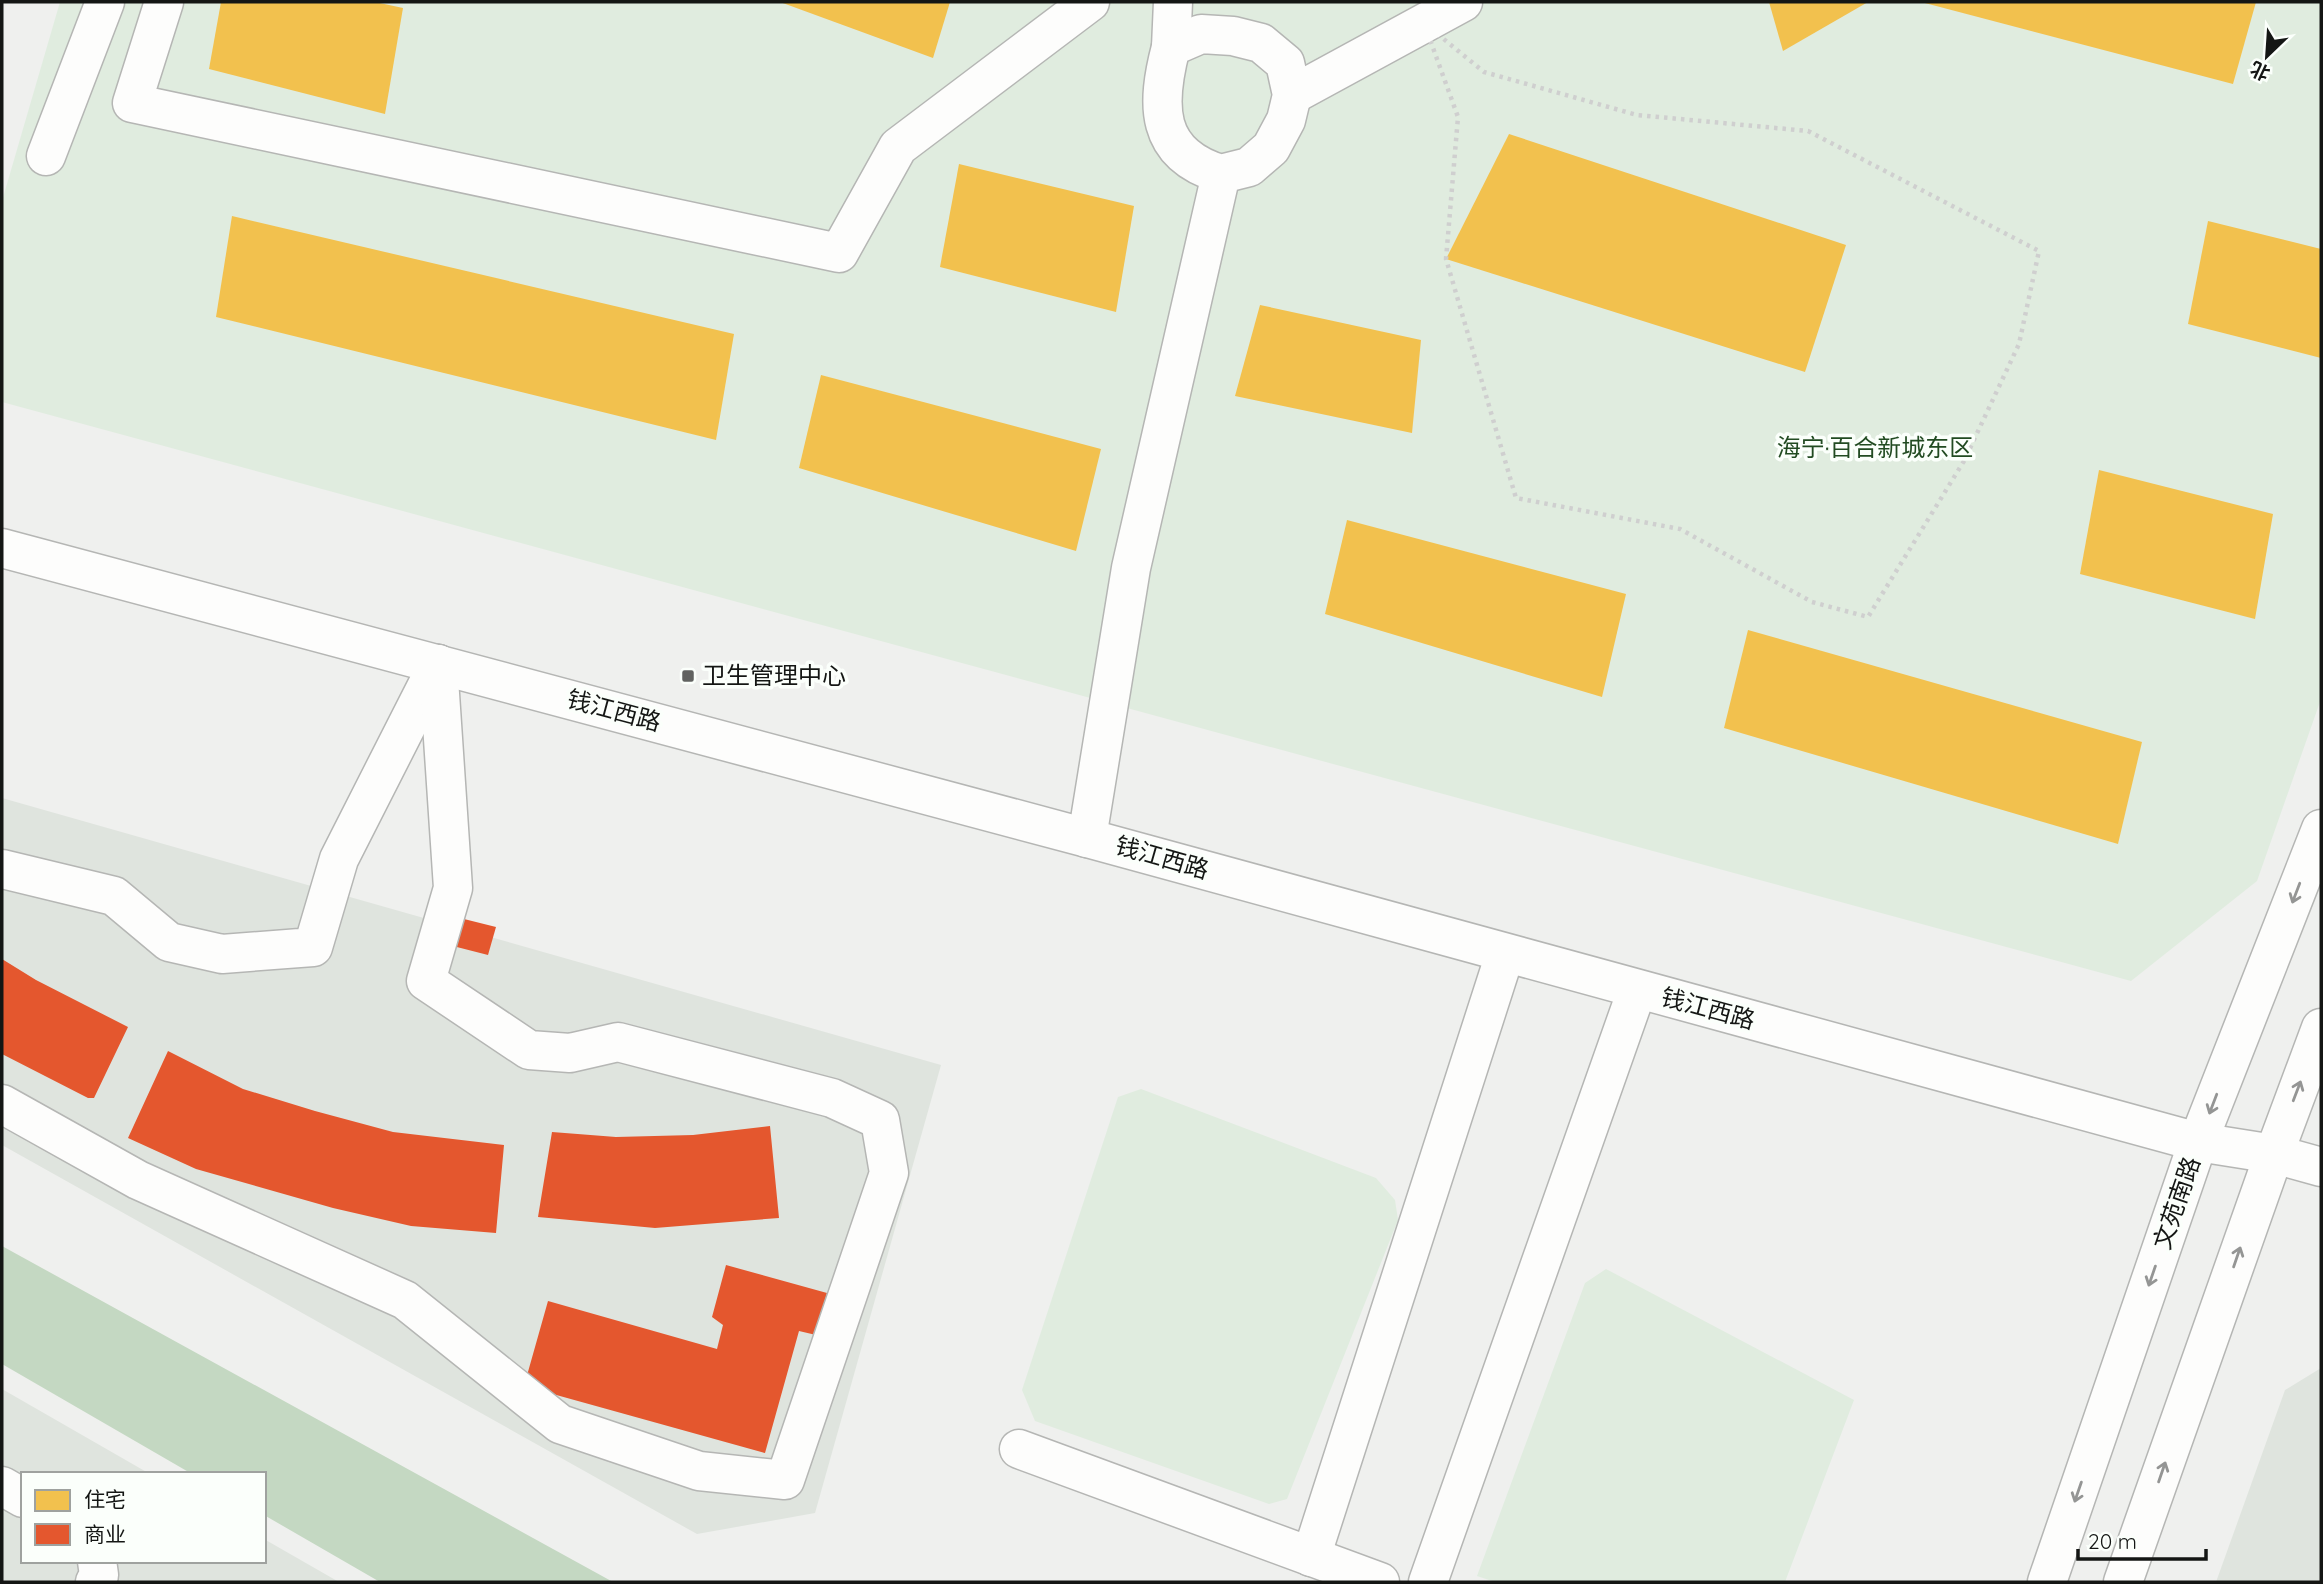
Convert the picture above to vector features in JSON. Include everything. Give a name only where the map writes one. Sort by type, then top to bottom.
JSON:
[{"type":"main road","points":[[46,156],[105,2]]},
{"type":"main road","points":[[164,2],[132,103],[839,253],[898,147],[1090,2]]},
{"type":"main road","points":[[1171,47],[1201,34],[1233,36],[1261,43],[1286,63],[1292,95],[1286,120],[1271,148],[1249,167],[1221,174],[1202,168],[1176,147],[1163,123],[1162,80],[1171,47],[1173,2]]},
{"type":"main road","points":[[1292,95],[1463,2]]},
{"type":"main road","points":[[1087,838],[1131,568],[1221,174]]},
{"type":"main road","name":"钱江西路","points":[[2,548],[1087,838],[2198,1142],[2274,1154],[2321,1167]]},
{"type":"main road","points":[[2,869],[114,897],[169,942],[222,954],[313,947],[339,859],[438,664]]},
{"type":"main road","points":[[2,1104],[138,1180],[405,1300],[560,1424],[699,1471],[785,1480],[889,1173],[880,1120],[832,1098],[618,1042],[570,1053],[529,1050],[426,981],[453,888],[438,664]]},
{"type":"main road","name":"文苑南路","points":[[2047,1582],[2198,1142],[2321,829]]},
{"type":"main road","points":[[1311,1557],[1505,954]]},
{"type":"main road","points":[[1428,1582],[1637,990]]},
{"type":"main road","points":[[2123,1582],[2321,1028]]},
{"type":"main road","points":[[1019,1449],[1380,1582]]},
{"type":"main road","points":[[2,1486],[21,1497]]},
{"type":"main road","points":[[95,1582],[99,1575],[97,1563]]},
{"type":"path","points":[[1424,23],[1484,72],[1637,115],[1808,131],[2039,251],[2019,344],[1986,415],[1964,461],[1868,617],[1812,602],[1679,529],[1516,498],[1447,259],[1458,117],[1424,23]]},
{"type":"shaded area","points":[[2,798],[941,1065],[815,1513],[697,1534],[2,1145]]},
{"type":"shaded area","points":[[2,1246],[613,1582],[380,1582],[266,1516],[266,1472],[189,1472],[2,1364]]},
{"type":"shaded area","points":[[2321,1368],[2321,1582],[2216,1582],[2285,1390]]},
{"type":"shaded area","points":[[2,1389],[147,1472],[21,1472],[21,1563],[266,1563],[266,1540],[339,1582],[2,1582]]},
{"type":"green space","name":"海宁·百合新城东区","points":[[60,2],[2321,2],[2321,699],[2257,881],[2131,981],[2,402],[2,201]]},
{"type":"green space","points":[[1141,1089],[1376,1178],[1395,1200],[1398,1220],[1287,1499],[1269,1504],[1035,1421],[1022,1390],[1118,1097]]},
{"type":"green space","points":[[1606,1269],[1854,1400],[1785,1582],[1495,1582],[1477,1576],[1585,1283]]},
{"type":"building: 住宅","points":[[221,2],[375,2],[403,8],[385,114],[209,69]]},
{"type":"building: 住宅","points":[[780,2],[950,2],[933,58]]},
{"type":"building: 住宅","points":[[1769,2],[1868,2],[1783,51]]},
{"type":"building: 住宅","points":[[1921,2],[2256,2],[2233,84]]},
{"type":"building: 住宅","points":[[1509,134],[1846,245],[1805,372],[1446,259]]},
{"type":"building: 住宅","points":[[959,164],[1134,206],[1116,312],[940,267]]},
{"type":"building: 住宅","points":[[232,216],[734,334],[716,440],[216,317]]},
{"type":"building: 住宅","points":[[2208,221],[2321,249],[2321,358],[2188,324]]},
{"type":"building: 住宅","points":[[1260,305],[1421,340],[1412,433],[1235,396]]},
{"type":"building: 住宅","points":[[821,375],[1101,449],[1076,551],[799,468]]},
{"type":"building: 住宅","points":[[2099,470],[2273,514],[2255,619],[2080,574]]},
{"type":"building: 住宅","points":[[1347,520],[1626,594],[1602,697],[1325,614]]},
{"type":"building: 住宅","points":[[1748,630],[2142,742],[2118,844],[1724,728]]},
{"type":"building: 商业","points":[[456,917],[496,927],[488,955],[449,945]]},
{"type":"building: 商业","points":[[2,959],[36,980],[128,1027],[94,1098],[88,1098],[2,1054]]},
{"type":"building: 商业","points":[[168,1051],[243,1089],[315,1111],[393,1132],[504,1145],[496,1233],[411,1226],[333,1208],[196,1169],[128,1138]]},
{"type":"building: 商业","points":[[770,1126],[779,1218],[655,1228],[538,1217],[552,1132],[616,1137],[693,1135]]},
{"type":"building: 商业","points":[[726,1265],[827,1293],[816,1335],[799,1331],[765,1453],[524,1386],[548,1301],[717,1349],[723,1325],[712,1317]]},
{"type":"place","name":"卫生管理中心","points":[[688,676]]}]
